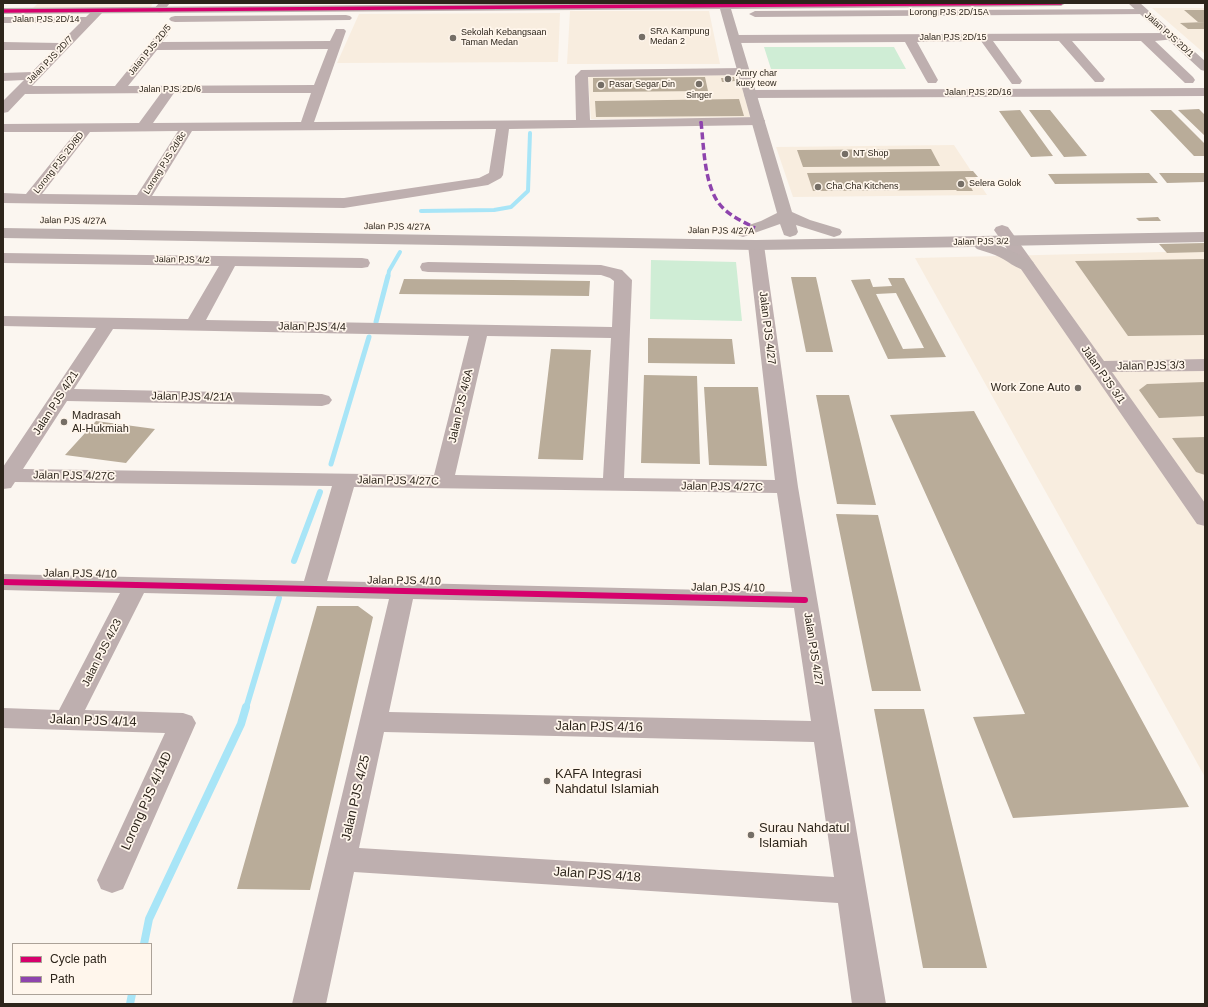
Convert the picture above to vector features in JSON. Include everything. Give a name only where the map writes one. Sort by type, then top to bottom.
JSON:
[{"type":"street","points":[[19,11],[28,3]]},
{"type":"street","points":[[3,11],[93,15],[163,6],[178,15],[348,13],[517,5],[725,6],[1061,3]]},
{"type":"street","name":"Jalan PJS 2D/1","points":[[1133,3],[1205,67]]},
{"type":"street","points":[[725,6],[790,232]]},
{"type":"street","name":"Lorong PJS 2D/15A","points":[[755,14],[1143,12]]},
{"type":"street","points":[[306,126],[335,44],[348,13]]},
{"type":"street","points":[[998,13],[1017,38]]},
{"type":"street","points":[[871,14],[883,38]]},
{"type":"street","name":"Jalan PJS 2D/14","points":[[3,20],[93,15]]},
{"type":"street","name":"Jalan PJS 2D/7","points":[[3,109],[93,15]]},
{"type":"street","name":"Jalan PJS 2D/5","points":[[118,90],[178,15]]},
{"type":"street","points":[[1144,37],[1189,80]]},
{"type":"street","name":"Jalan PJS 2D/15","points":[[735,39],[1171,37]]},
{"type":"street","points":[[909,38],[932,80]]},
{"type":"street","points":[[984,38],[1016,80]]},
{"type":"street","points":[[1062,38],[1099,79]]},
{"type":"street","points":[[153,46],[335,44]]},
{"type":"street","points":[[3,46],[62,47]]},
{"type":"street","points":[[583,123],[581,76],[585,73],[744,72]]},
{"type":"street","points":[[3,76],[34,76]]},
{"type":"street","name":"Jalan PJS 2D/6","points":[[22,90],[319,89]]},
{"type":"street","points":[[143,126],[170,90]]},
{"type":"street","name":"Jalan PJS 2D/16","points":[[750,94],[1205,92]]},
{"type":"street","points":[[3,128],[503,125],[758,121]]},
{"type":"street","points":[[3,198],[344,203],[483,182],[496,175],[503,125]]},
{"type":"street","name":"Lorong PJS 2d/8c","points":[[142,200],[188,126]]},
{"type":"street","name":"Lorong PJS 2D/8D","points":[[31,198],[86,128]]},
{"type":"street","points":[[750,238],[767,224],[785,215],[804,223],[834,232]]},
{"type":"street","name":"Jalan PJS 4/27A","points":[[3,220],[259,231]]},
{"type":"street","name":"Jalan PJS 3/2","points":[[750,238],[970,242],[1005,236],[1205,226]]},
{"type":"street","name":"Jalan PJS 4/27A","points":[[3,233],[259,231],[750,238],[790,232]]},
{"type":"street","name":"Jalan PJS 3/2","points":[[790,232],[1005,236],[1205,237]]},
{"type":"street","name":"Jalan PJS 3/1","points":[[1005,236],[1098,367],[1196,494],[1205,519]]},
{"type":"street","name":"Jalan PJS 4/27","points":[[750,238],[787,488],[869,1004]]},
{"type":"street","points":[[970,242],[1002,252],[1027,266]]},
{"type":"street","name":"Jalan PJS 4/2","points":[[3,258],[362,263]]},
{"type":"street","points":[[194,325],[230,261]]},
{"type":"street","points":[[428,267],[601,270],[616,274],[623,280],[613,485]]},
{"type":"street","name":"Jalan PJS 4/4","points":[[3,321],[620,333]]},
{"type":"street","name":"Jalan PJS 4/21","points":[[6,479],[108,323]]},
{"type":"street","name":"Jalan PJS 4/6A","points":[[443,482],[479,331]]},
{"type":"street","name":"Jalan PJS 3/3","points":[[1098,367],[1205,364]]},
{"type":"street","name":"Jalan PJS 4/21A","points":[[61,395],[322,400]]},
{"type":"street","name":"Jalan PJS 4/27C","points":[[6,479],[345,480],[787,488]]},
{"type":"street","points":[[313,589],[345,480]]},
{"type":"street","name":"Jalan PJS 4/10","points":[[3,582],[805,600]]},
{"type":"street","name":"Jalan PJS 4/23","points":[[67,720],[136,585]]},
{"type":"street","name":"Jalan PJS 4/25","points":[[309,1004],[403,591]]},
{"type":"street","name":"Jalan PJS 4/14","points":[[3,718],[182,723]]},
{"type":"street","name":"Jalan PJS 4/16","points":[[373,722],[826,732]]},
{"type":"street","name":"Lorong PJS 4/14D","points":[[112,880],[182,723]]},
{"type":"street","name":"Jalan PJS 4/18","points":[[342,859],[851,891]]},
{"type":"shaded area","points":[[38,3],[153,3],[151,7],[33,8]]},
{"type":"shaded area","points":[[1152,8],[1205,8],[1205,54]]},
{"type":"shaded area","name":"SRA Kampung Medan 2","points":[[570,11],[709,11],[720,64],[567,64]]},
{"type":"shaded area","name":"Sekolah Kebangsaan Taman Medan","points":[[560,13],[558,62],[337,63],[359,14]]},
{"type":"shaded area","points":[[739,75],[750,117],[591,119],[588,76]]},
{"type":"shaded area","points":[[954,145],[987,195],[793,197],[776,147]]},
{"type":"shaded area","points":[[1205,251],[1205,777],[915,258]]},
{"type":"green space","points":[[764,47],[894,47],[906,69],[771,69]]},
{"type":"green space","points":[[651,260],[736,262],[742,321],[650,319]]},
{"type":"building","points":[[1184,10],[1205,10],[1205,22],[1198,22]]},
{"type":"building","points":[[1205,22],[1205,29],[1188,29],[1180,23]]},
{"type":"building","points":[[705,77],[708,91],[593,92],[593,78]]},
{"type":"building","name":"Amry char kuey teow","points":[[734,77],[735,81],[722,82],[721,78]]},
{"type":"building","points":[[739,99],[744,116],[596,117],[595,101]]},
{"type":"building","points":[[1199,109],[1205,115],[1205,136],[1178,110]]},
{"type":"building","points":[[1020,110],[1053,156],[1031,157],[999,111]]},
{"type":"building","points":[[1029,110],[1050,110],[1087,156],[1064,157]]},
{"type":"building","points":[[1150,110],[1171,110],[1205,144],[1205,156],[1194,156]]},
{"type":"building","points":[[931,149],[940,166],[803,167],[797,150]]},
{"type":"building","points":[[973,171],[978,177],[965,177],[973,191],[813,191],[807,173]]},
{"type":"building","points":[[1149,173],[1158,183],[1055,184],[1048,174]]},
{"type":"building","points":[[1159,173],[1205,173],[1205,182],[1167,183]]},
{"type":"building","points":[[1158,217],[1161,221],[1139,221],[1136,218]]},
{"type":"building","points":[[1205,243],[1205,252],[1167,253],[1159,244]]},
{"type":"building","points":[[1205,259],[1205,335],[1128,336],[1075,261]]},
{"type":"building","points":[[791,277],[816,277],[833,352],[806,352]]},
{"type":"building","points":[[888,278],[904,278],[946,357],[888,359],[851,280],[870,279],[873,287],[892,286]],"holes":[[[896,293],[924,348],[903,349],[876,294]]]},
{"type":"building","points":[[404,279],[590,281],[589,296],[399,294]]},
{"type":"building","points":[[648,338],[732,339],[735,364],[648,363]]},
{"type":"building","points":[[551,349],[591,350],[583,460],[538,459]]},
{"type":"building","points":[[644,375],[697,376],[700,464],[641,463]]},
{"type":"building","points":[[1205,382],[1205,416],[1159,418],[1139,390],[1147,384]]},
{"type":"building","points":[[704,387],[758,387],[767,466],[709,465]]},
{"type":"building","points":[[816,395],[849,395],[876,505],[837,504]]},
{"type":"building","points":[[974,411],[1189,807],[1013,818],[973,717],[1025,714],[890,415]]},
{"type":"building","points":[[96,421],[155,429],[126,463],[65,455]]},
{"type":"building","points":[[1205,437],[1205,475],[1196,472],[1172,438]]},
{"type":"building","points":[[836,514],[878,515],[921,691],[872,691]]},
{"type":"building","points":[[317,606],[358,606],[373,617],[310,890],[237,889]]},
{"type":"building","points":[[874,709],[924,709],[987,968],[923,968]]},
{"type":"waterway","points":[[421,211],[494,210],[511,207],[528,191],[530,133]]},
{"type":"waterway","points":[[388,277],[389,271],[400,252]]},
{"type":"waterway","points":[[376,322],[388,276]]},
{"type":"waterway","points":[[331,464],[369,337]]},
{"type":"waterway","points":[[294,561],[320,492]]},
{"type":"waterway","points":[[246,708],[279,598]]},
{"type":"waterway","points":[[144,943],[149,919],[241,724],[246,707]]},
{"type":"waterway","points":[[130,1004],[132,995]]},
{"type":"marked path","points":[[701,121],[708,177],[715,197],[723,208],[736,218],[755,228]]},
{"type":"cycle path","points":[[3,11],[1061,3]]},
{"type":"cycle path","points":[[3,582],[805,600]]},
{"type":"place","name":"SRA Kampung Medan 2","points":[[642,37]]},
{"type":"place","name":"Sekolah Kebangsaan Taman Medan","points":[[453,38]]},
{"type":"place","name":"Amry char kuey teow","points":[[728,79]]},
{"type":"place","name":"Singer","points":[[699,84]]},
{"type":"place","name":"Pasar Segar Din","points":[[601,85]]},
{"type":"place","name":"NT Shop","points":[[845,154]]},
{"type":"place","name":"Selera Golok","points":[[961,184]]},
{"type":"place","name":"Cha Cha Kitchens","points":[[818,187]]},
{"type":"place","name":"Work Zone Auto","points":[[1078,388]]},
{"type":"place","name":"Madrasah Al-Hukmiah","points":[[64,422]]},
{"type":"place","name":"KAFA Integrasi Nahdatul Islamiah","points":[[547,781]]},
{"type":"place","name":"Surau Nahdatul Islamiah","points":[[751,835]]}]
